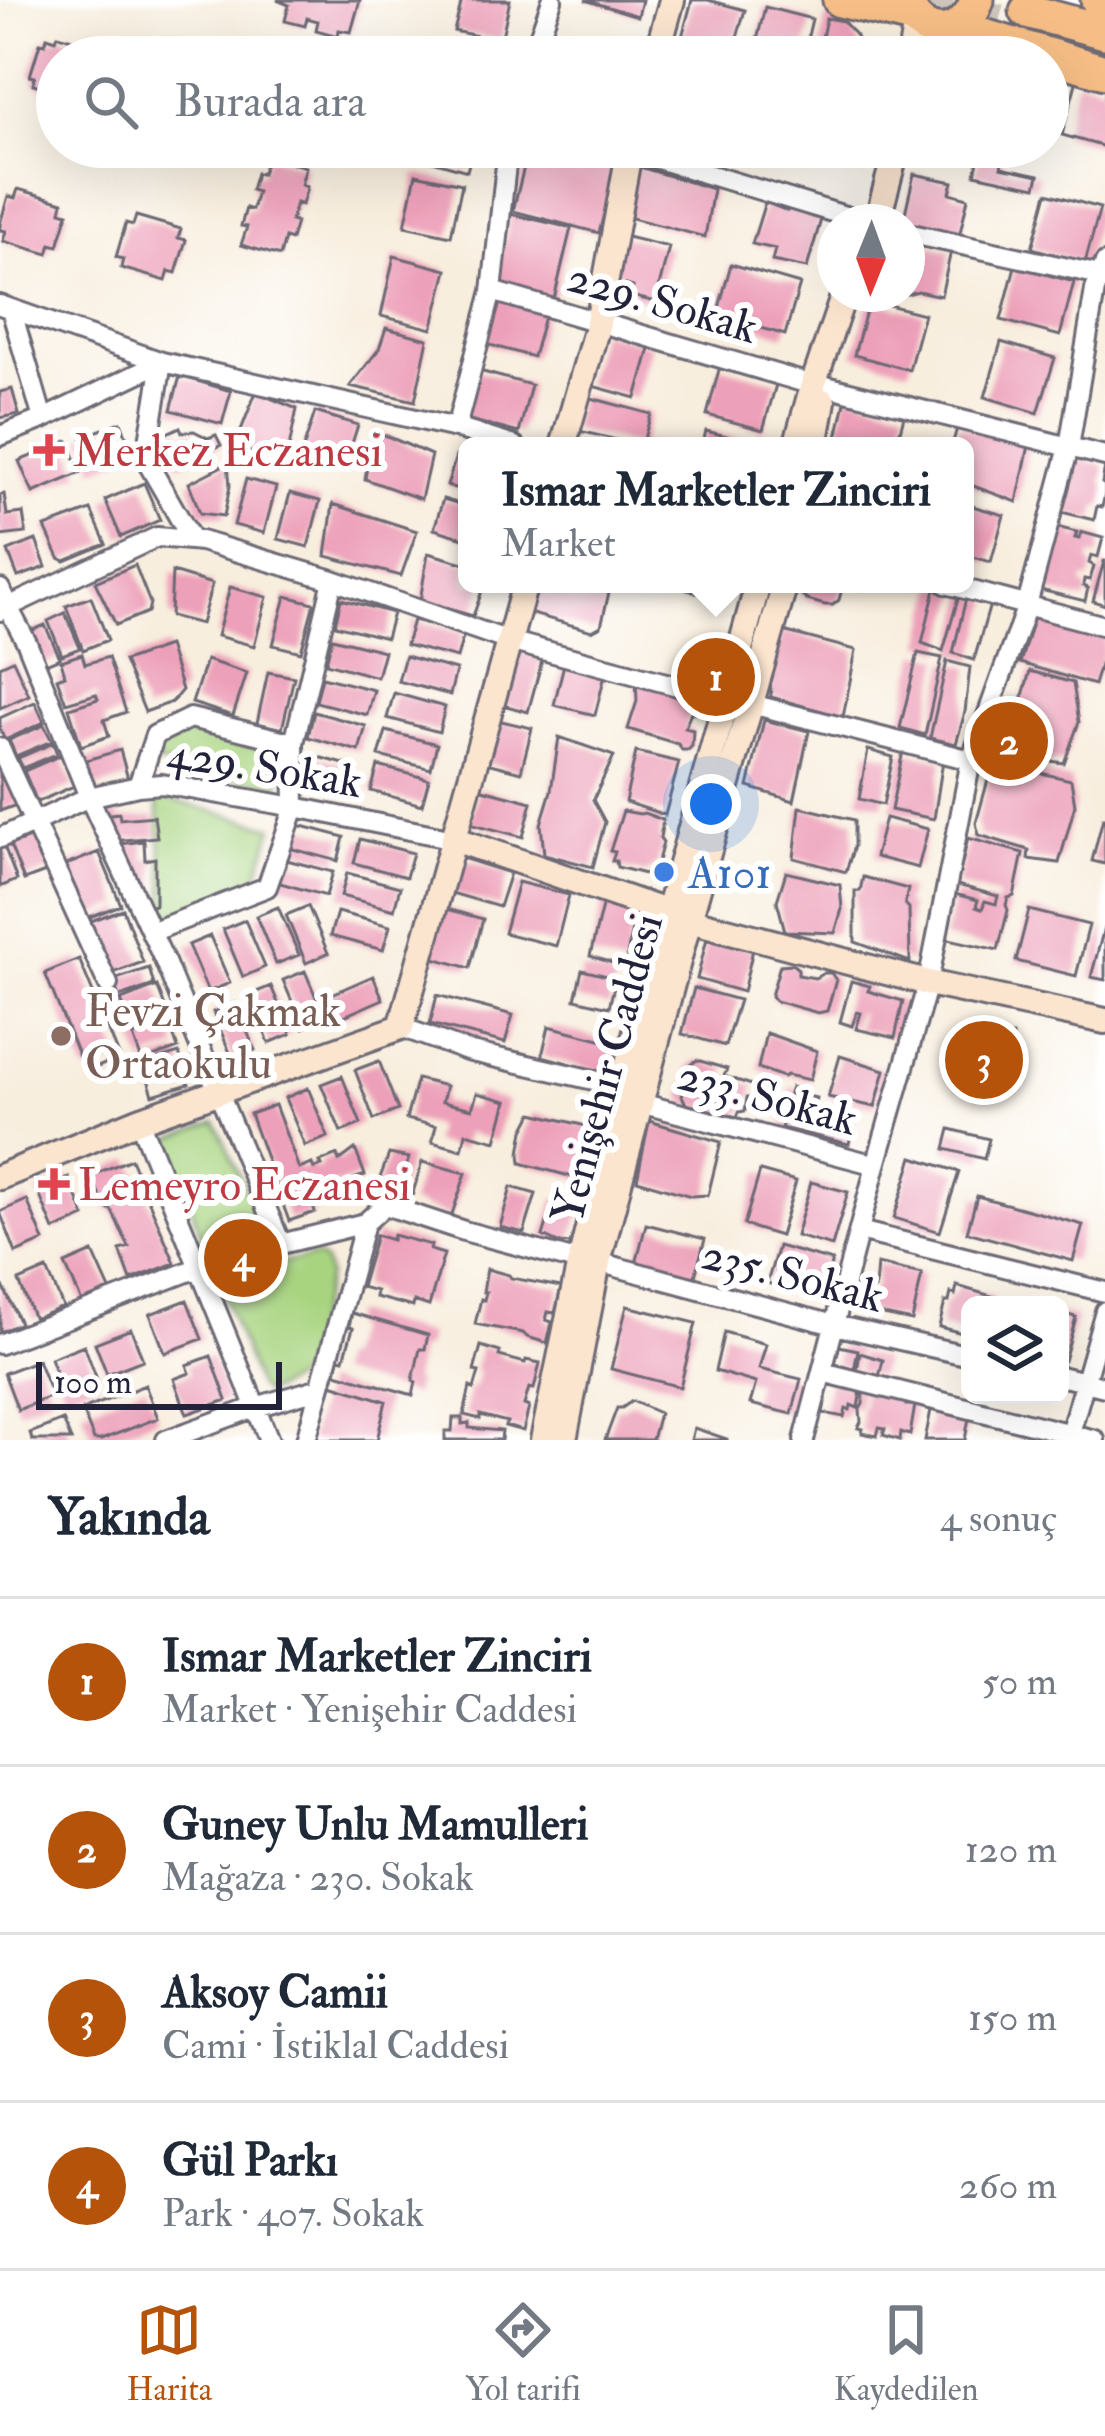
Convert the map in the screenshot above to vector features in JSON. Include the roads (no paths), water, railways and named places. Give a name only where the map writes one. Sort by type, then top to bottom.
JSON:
[{"type":"highway","points":[[850,1],[911,13],[932,30],[961,19],[1105,32]]},
{"type":"highway","points":[[1020,21],[1066,36]]},
{"type":"highway","points":[[1069,37],[1105,49]]},
{"type":"highway","points":[[1069,50],[1105,72]]},
{"type":"street","points":[[539,36],[552,0]]},
{"type":"street","points":[[662,36],[672,0]]},
{"type":"street","points":[[456,428],[492,291],[506,168]]},
{"type":"street","points":[[566,437],[598,323],[623,168]]},
{"type":"street","points":[[692,168],[817,206]]},
{"type":"street","points":[[876,204],[887,168]]},
{"type":"street","points":[[804,1440],[928,983],[971,760],[1027,605],[1069,447],[1095,290],[1104,271],[925,236]]},
{"type":"street","name":"229. Sokak","points":[[492,291],[819,386],[1105,456]]},
{"type":"street","points":[[6,307],[162,362],[486,437]]},
{"type":"street","points":[[6,307],[43,419]]},
{"type":"street","points":[[816,437],[819,386],[839,312]]},
{"type":"street","points":[[799,437],[848,312]]},
{"type":"street","points":[[0,436],[162,362]]},
{"type":"street","points":[[162,362],[146,460],[192,541]]},
{"type":"street","points":[[306,1440],[365,1223],[281,1244],[27,643],[3,602],[157,537],[192,541],[333,580],[509,641],[971,760]]},
{"type":"street","points":[[151,932],[267,887],[295,806],[294,743],[333,580]]},
{"type":"street","points":[[974,591],[1105,626]]},
{"type":"street","points":[[0,1177],[139,1120],[401,1027],[522,593]]},
{"type":"street","name":"Yenişehir Caddesi","points":[[543,1440],[738,702],[756,593]]},
{"type":"street","name":"Yenişehir Caddesi","points":[[738,702],[781,593]]},
{"type":"street","points":[[138,786],[155,735],[190,718],[294,743]]},
{"type":"street","points":[[0,748],[107,984]]},
{"type":"street","name":"429. Sokak","points":[[0,838],[89,797],[162,784],[454,838]]},
{"type":"street","points":[[454,838],[679,915],[928,983],[1105,1021]]},
{"type":"street","name":"233. Sokak","points":[[401,1027],[467,1051],[876,1165]]},
{"type":"street","points":[[139,1120],[269,1440]]},
{"type":"street","name":"235. Sokak","points":[[365,1223],[385,1205],[464,1231],[961,1354]]},
{"type":"street","points":[[859,1231],[1105,1292]]},
{"type":"street","name":"Yenişehir Caddesi","points":[[564,1440],[589,1262]]},
{"type":"street","points":[[0,1344],[200,1268]]},
{"type":"street","points":[[1069,1437],[1105,1311]]},
{"type":"street","points":[[822,1372],[1095,1440]]},
{"type":"street","points":[[1069,1378],[1105,1387]]},
{"type":"street","points":[[166,1440],[320,1388]]},
{"type":"tunnel","points":[[920,0],[1027,28]]},
{"type":"place","name":"Merkez Eczanesi","points":[[49,450]]},
{"type":"place","name":"Ismar Marketler Zinciri","points":[[716,677]]},
{"type":"place","name":"Guney Unlu Mamulleri","points":[[1009,741]]},
{"type":"place","name":"A101","points":[[664,872]]},
{"type":"place","name":"Fevzi Çakmak Ortaokulu","points":[[61,1036]]},
{"type":"place","name":"Aksoy Camii","points":[[984,1060]]},
{"type":"place","name":"Lemeyro Eczanesi","points":[[54,1184]]},
{"type":"place","name":"Gül Parkı","points":[[243,1258]]}]
